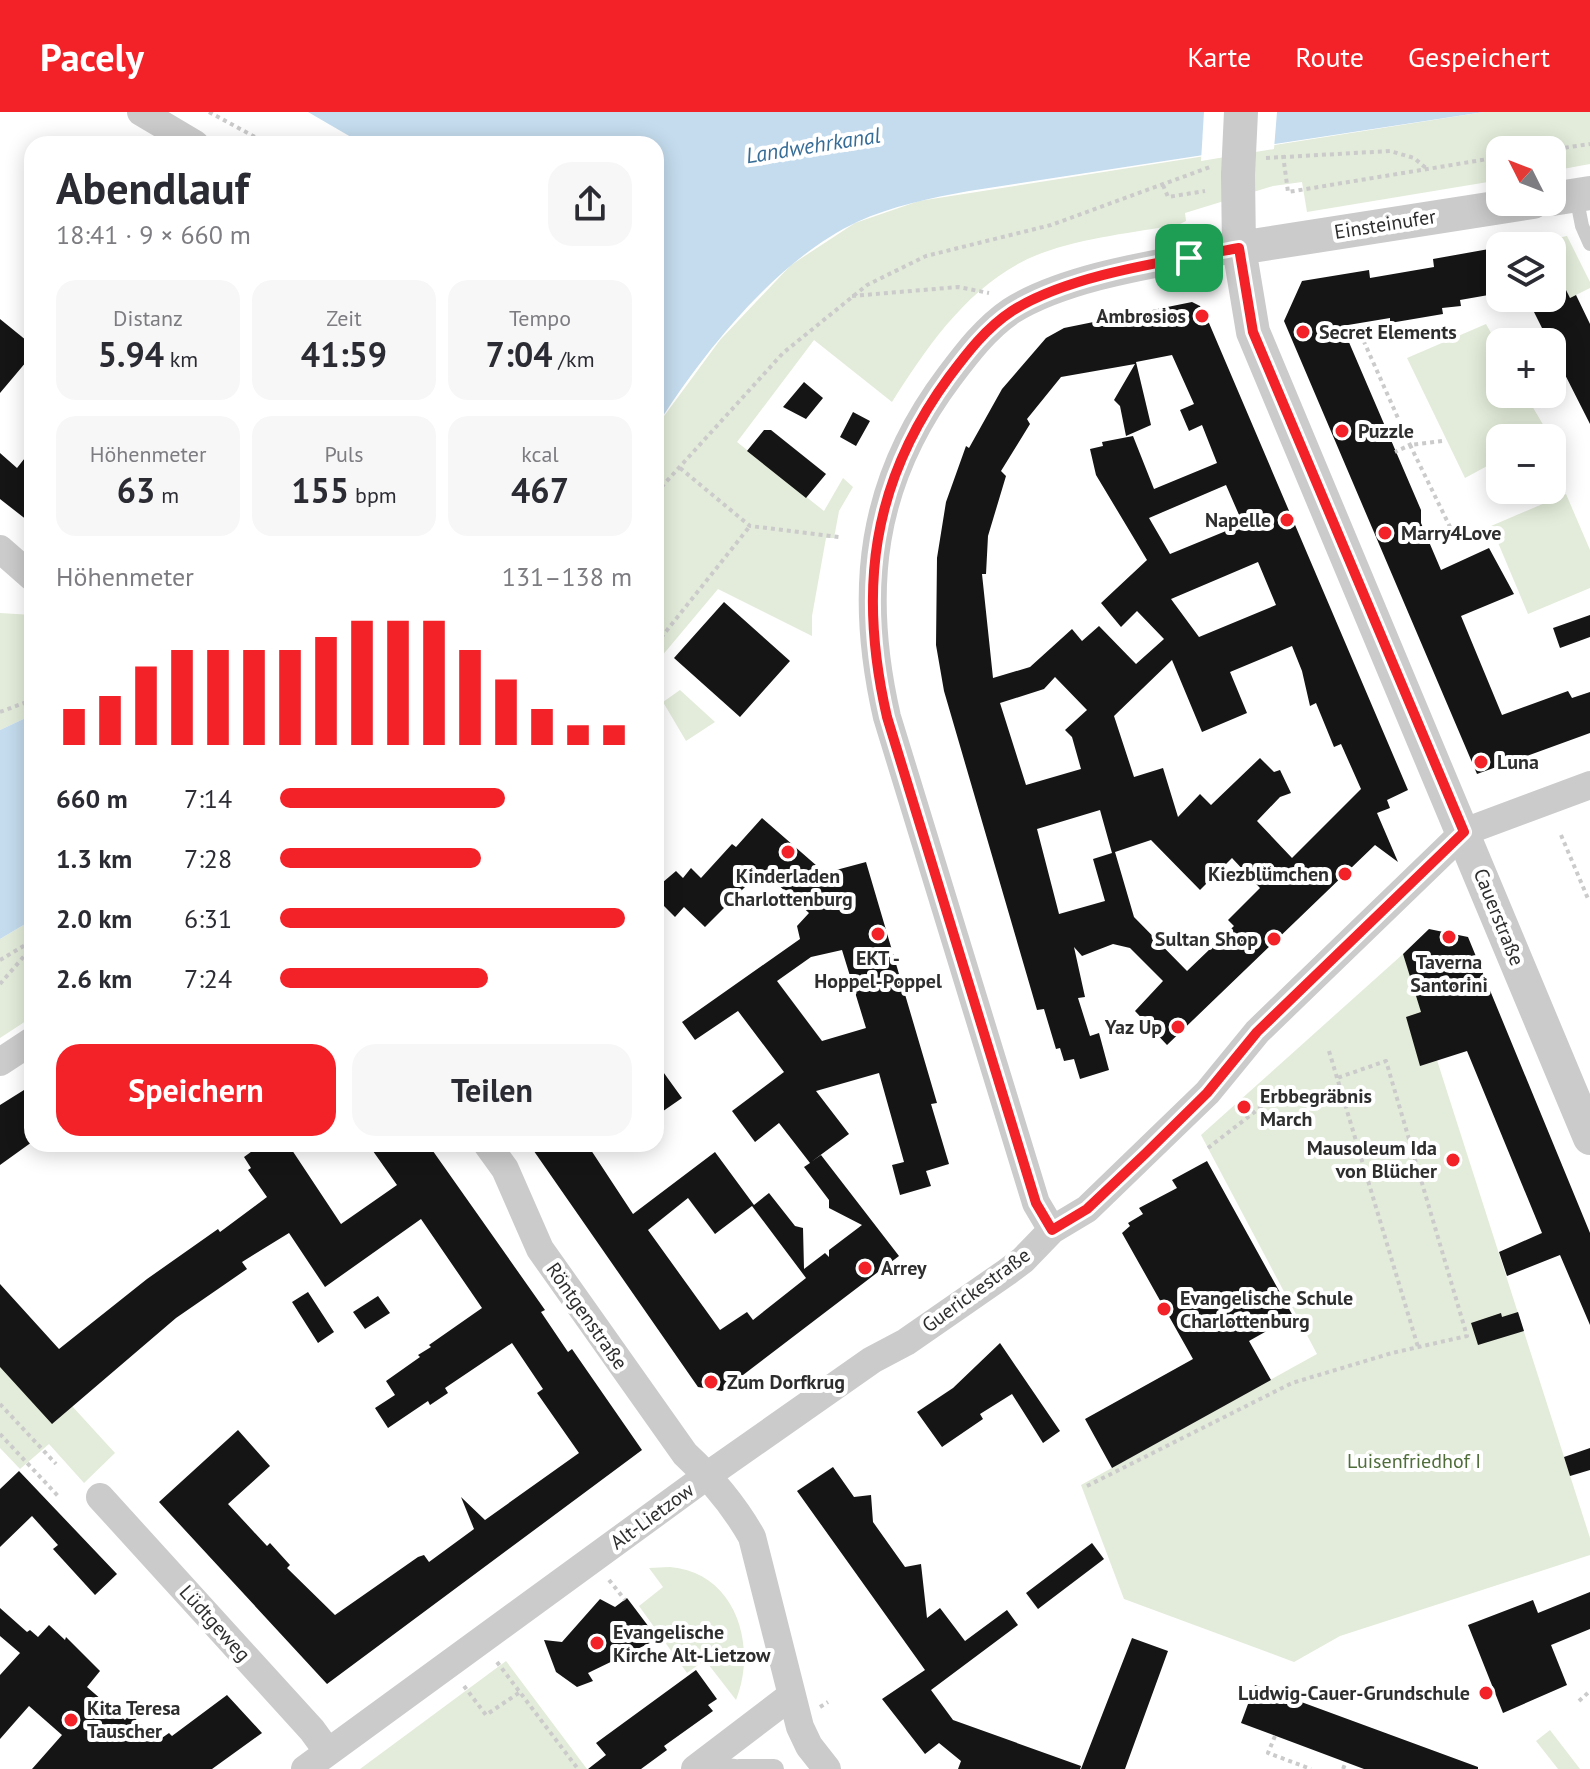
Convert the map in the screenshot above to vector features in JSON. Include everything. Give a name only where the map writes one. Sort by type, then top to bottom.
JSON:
[{"type":"street","points":[[141,112],[182,136]]},
{"type":"street","name":"Cauerstraße","points":[[1241,112],[1239,248],[1253,332],[1590,1138]]},
{"type":"street","name":"Einsteinufer","points":[[1239,248],[1486,209]]},
{"type":"street","points":[[1052,1230],[1036,1203],[884,705],[876,668],[873,617],[875,550],[885,496],[918,425],[937,395],[986,332],[1010,312],[1075,283],[1239,248]]},
{"type":"street","points":[[0,549],[18,576]]},
{"type":"street","name":"Guerickestraße","points":[[708,1475],[872,1360],[906,1342],[1015,1266],[1052,1230],[1087,1209],[1207,1093],[1257,1032],[1464,832],[1590,785]]},
{"type":"street","points":[[0,1062],[24,1046]]},
{"type":"street","name":"Röntgenstraße","points":[[493,1152],[505,1169],[540,1249],[685,1454],[708,1475]]},
{"type":"street","name":"Alt-Lietzow","points":[[305,1769],[708,1475],[736,1510],[752,1537],[804,1737],[827,1769]]},
{"type":"street","name":"Lüdtgeweg","points":[[100,1497],[312,1730],[328,1752]]},
{"type":"street","points":[[697,1768],[792,1695]]},
{"type":"street","points":[[697,1768],[774,1769]]},
{"type":"lane","points":[[1573,196],[1590,244]]},
{"type":"path","points":[[209,112],[253,136]]},
{"type":"path","points":[[1566,148],[1590,144]]},
{"type":"path","points":[[1274,157],[1390,151],[1414,158],[1426,168]]},
{"type":"path","points":[[1283,155],[1288,192],[1486,159]]},
{"type":"path","points":[[664,485],[783,353],[867,285],[926,256],[1051,225],[1201,169]]},
{"type":"path","points":[[1163,185],[1168,197],[1205,191]]},
{"type":"path","points":[[852,296],[958,287],[989,293]]},
{"type":"path","points":[[1357,326],[1453,533]]},
{"type":"path","points":[[1395,452],[1410,445],[1442,441]]},
{"type":"path","points":[[680,468],[750,526],[839,537]]},
{"type":"path","points":[[664,634],[750,526]]},
{"type":"path","points":[[0,712],[24,703]]},
{"type":"path","points":[[1561,835],[1589,901]]},
{"type":"path","points":[[0,960],[24,948]]},
{"type":"path","points":[[0,984],[24,954]]},
{"type":"path","points":[[1329,1051],[1418,1347]]},
{"type":"path","points":[[1087,1486],[1292,1383],[1467,1336],[1386,1061],[1337,1078]]},
{"type":"path","points":[[1208,1148],[1265,1104]]},
{"type":"path","points":[[0,1404],[56,1464]]},
{"type":"path","points":[[0,1434],[58,1496]]},
{"type":"path","points":[[606,1575],[625,1600]]},
{"type":"path","points":[[493,1657],[578,1769]]},
{"type":"path","points":[[460,1681],[486,1715],[520,1692]]},
{"type":"path","points":[[1579,1701],[1590,1691]]},
{"type":"path","points":[[1275,1736],[1268,1753],[1311,1769]]},
{"type":"path","points":[[1343,1769],[1346,1762]]},
{"type":"green space","points":[[1484,112],[1590,112],[1590,164],[1566,168],[1566,136],[1486,136],[1486,182],[1307,212],[1302,182],[1273,186],[1185,213],[1186,221],[1180,224],[1092,239],[1042,253],[1018,264],[974,296],[921,357],[892,402],[814,340],[737,442],[824,511],[843,478],[853,487],[839,511],[834,538],[826,538],[812,616],[812,636],[718,589],[664,653],[664,416],[720,340],[791,265],[855,223],[919,201]]},
{"type":"green space","points":[[1566,236],[1590,282],[1590,288],[1570,298],[1566,292]]},
{"type":"green space","points":[[1486,324],[1486,408],[1533,408],[1543,424],[1486,424],[1486,467],[1465,478],[1407,358]]},
{"type":"green space","points":[[1566,494],[1590,550],[1590,588],[1528,614],[1491,526],[1543,504],[1566,504]]},
{"type":"green space","points":[[0,613],[24,614],[24,719],[0,730]]},
{"type":"green space","points":[[680,690],[715,722],[686,741],[664,701]]},
{"type":"green space","points":[[24,925],[24,1022],[0,1038],[0,939]]},
{"type":"green space","name":"Luisenfriedhof I","points":[[1403,954],[1590,1538],[1590,1555],[1340,1636],[1294,1662],[1124,1599],[1081,1485],[1317,1354],[1201,1135]]},
{"type":"green space","points":[[0,1366],[72,1406],[115,1453],[84,1483],[49,1444],[20,1469],[0,1448]]},
{"type":"green space","points":[[670,1567],[692,1572],[711,1582],[736,1615],[744,1657],[736,1700],[705,1660],[687,1673],[639,1606],[663,1587],[649,1568]]},
{"type":"green space","points":[[506,1661],[587,1769],[360,1769]]},
{"type":"green space","points":[[1550,1730],[1580,1769],[1558,1769],[1536,1741]]},
{"type":"water","name":"Landwehrkanal","points":[[308,112],[1484,112],[969,191],[870,216],[827,239],[770,284],[719,340],[664,415],[664,136],[349,136]]},
{"type":"water","points":[[24,719],[24,925],[0,939],[0,730]]},
{"type":"pier","points":[[1204,112],[1277,112],[1274,149],[1201,161]]},
{"type":"building","points":[[1486,250],[1486,295],[1460,300],[1461,306],[1442,308],[1443,314],[1390,323],[1390,318],[1342,326],[1421,510],[1421,523],[1441,570],[1489,548],[1514,594],[1461,616],[1502,715],[1568,691],[1572,698],[1590,692],[1590,733],[1477,774],[1284,321],[1302,281],[1369,270],[1370,278],[1434,267],[1433,259]]},
{"type":"building","points":[[1566,290],[1570,298],[1576,295],[1590,324],[1590,424],[1566,377],[1566,328],[1542,328],[1534,312],[1566,312]]},
{"type":"building","points":[[1192,302],[1200,306],[1408,790],[1387,800],[1390,808],[1377,813],[1398,862],[1375,845],[1167,1045],[1135,1011],[1163,981],[1130,948],[1113,944],[1082,956],[1074,947],[1085,997],[1078,998],[1090,1036],[1099,1033],[1109,1070],[1080,1079],[1074,1059],[1064,1061],[1060,1048],[1056,1049],[1044,1009],[1037,1010],[944,691],[936,645],[937,558],[946,502],[966,446],[969,448],[1002,389],[1046,338],[1064,328]],"holes":[[[1172,355],[1194,404],[1180,410],[1189,431],[1202,425],[1217,463],[1154,489],[1133,436],[1102,442],[1103,446],[1090,449],[1096,475],[1147,560],[1101,603],[1121,627],[1137,611],[1164,639],[1136,664],[1099,626],[1082,641],[1072,629],[1030,667],[993,678],[982,574],[986,574],[988,536],[1006,476],[1001,471],[1030,424],[1027,419],[1061,377],[1135,364],[1114,400],[1120,406],[1126,436],[1151,425],[1136,362]],[[1226,485],[1243,524],[1170,554],[1149,518]],[[1258,562],[1276,605],[1199,637],[1171,599]],[[1292,646],[1310,706],[1316,703],[1334,747],[1341,744],[1361,789],[1292,858],[1257,821],[1280,797],[1291,793],[1280,770],[1274,772],[1260,758],[1211,805],[1200,794],[1178,817],[1163,768],[1134,777],[1114,716],[1172,660],[1202,732],[1247,713],[1230,672]],[[1055,677],[1087,710],[1065,730],[1072,737],[1081,769],[1026,785],[1000,703],[1044,689]],[[1100,810],[1112,853],[1093,859],[1105,901],[1059,914],[1037,829]],[[1151,840],[1200,890],[1232,858],[1260,888],[1228,920],[1234,926],[1187,971],[1134,917],[1115,852]]]},
{"type":"building","points":[[0,319],[24,338],[24,364],[0,393]]},
{"type":"building","points":[[804,382],[823,398],[806,419],[783,407]]},
{"type":"building","points":[[853,412],[870,421],[856,446],[840,437]]},
{"type":"building","points":[[764,430],[771,430],[826,474],[806,498],[747,451]]},
{"type":"building","points":[[0,453],[17,468],[24,459],[24,518],[0,499]]},
{"type":"building","points":[[724,602],[790,661],[740,717],[674,658]]},
{"type":"building","points":[[1590,615],[1590,637],[1560,648],[1553,628]]},
{"type":"building","points":[[762,818],[825,873],[866,862],[937,1103],[931,1104],[949,1164],[926,1171],[931,1186],[900,1195],[892,1165],[904,1162],[879,1073],[816,1091],[849,1134],[811,1162],[821,1155],[899,1256],[722,1391],[698,1387],[535,1152],[592,1152],[633,1214],[715,1152],[754,1205],[769,1193],[795,1226],[803,1228],[804,1269],[825,1253],[829,1257],[829,1250],[862,1225],[829,1208],[829,1200],[804,1167],[810,1163],[779,1123],[755,1142],[732,1111],[784,1072],[738,1011],[695,1040],[682,1022],[800,939],[797,926],[809,913],[762,870],[705,927],[684,907],[675,917],[664,906],[664,881],[676,871],[683,878],[691,868],[701,878],[732,844],[736,847]],"holes":[[[842,950],[866,1028],[822,1041],[777,981],[811,957]],[[688,1198],[715,1234],[752,1206],[806,1278],[753,1320],[747,1312],[720,1330],[648,1230]]]},
{"type":"building","points":[[1429,929],[1468,937],[1590,1233],[1590,1325],[1560,1255],[1507,1276],[1499,1252],[1542,1233],[1467,1051],[1420,1066],[1406,1017],[1421,1012],[1403,954]]},
{"type":"building","points":[[664,1073],[682,1098],[664,1110]]},
{"type":"building","points":[[24,1090],[24,1148],[0,1165],[0,1105]]},
{"type":"building","points":[[251,1152],[293,1152],[341,1224],[397,1185],[374,1152],[434,1152],[545,1310],[541,1312],[568,1352],[572,1349],[642,1450],[327,1684],[159,1502],[238,1430],[270,1466],[228,1504],[267,1546],[270,1543],[290,1565],[287,1568],[335,1615],[418,1557],[424,1555],[429,1562],[474,1529],[461,1497],[485,1520],[579,1453],[537,1393],[543,1389],[512,1343],[445,1388],[448,1393],[430,1405],[428,1401],[388,1428],[375,1408],[395,1395],[386,1381],[420,1357],[418,1355],[431,1347],[429,1345],[482,1308],[421,1219],[325,1287],[289,1233],[242,1262],[247,1269],[176,1318],[52,1424],[0,1367],[0,1284],[59,1349],[147,1279],[267,1197],[248,1170],[251,1168],[244,1157]]},
{"type":"building","points":[[1207,1161],[1293,1316],[1249,1341],[1271,1380],[1112,1468],[1085,1419],[1193,1359],[1122,1233],[1130,1226],[1128,1223],[1143,1214],[1139,1208],[1177,1188],[1172,1180]]},
{"type":"building","points":[[308,1292],[334,1332],[318,1343],[292,1302]]},
{"type":"building","points":[[378,1296],[390,1313],[365,1329],[353,1312]]},
{"type":"building","points":[[1518,1312],[1524,1331],[1478,1345],[1471,1323],[1501,1313],[1502,1317]]},
{"type":"building","points":[[1000,1343],[1060,1431],[1043,1443],[1012,1394],[980,1414],[983,1419],[942,1447],[917,1412],[953,1388]]},
{"type":"building","points":[[1590,1448],[1590,1470],[1570,1476],[1564,1457]]},
{"type":"building","points":[[833,1467],[854,1497],[871,1495],[873,1522],[905,1567],[921,1564],[927,1618],[940,1608],[965,1641],[1007,1610],[1018,1625],[931,1690],[953,1720],[1081,1766],[1080,1769],[958,1769],[961,1761],[939,1743],[925,1754],[882,1699],[925,1670],[797,1491]]},
{"type":"building","points":[[19,1471],[117,1574],[95,1595],[53,1549],[58,1545],[32,1516],[0,1547],[0,1489]]},
{"type":"building","points":[[1092,1543],[1104,1559],[1038,1609],[1026,1593]]},
{"type":"building","points":[[1590,1592],[1590,1629],[1551,1645],[1567,1685],[1503,1713],[1468,1625],[1533,1600],[1538,1613]]},
{"type":"building","name":"Evangelische Kirche Alt-Lietzow","points":[[627,1598],[658,1639],[588,1673],[593,1681],[577,1687],[556,1672],[544,1640],[562,1642],[600,1599],[615,1607]]},
{"type":"building","points":[[0,1608],[27,1632],[30,1630],[38,1637],[49,1625],[65,1640],[66,1637],[100,1671],[87,1687],[125,1720],[130,1714],[159,1740],[169,1733],[172,1736],[227,1695],[262,1733],[212,1769],[32,1769],[62,1735],[29,1706],[0,1739],[0,1675],[20,1653],[0,1636]]},
{"type":"building","points":[[1132,1638],[1168,1651],[1125,1769],[1081,1769]]},
{"type":"building","points":[[696,1670],[717,1699],[708,1705],[713,1711],[664,1746],[667,1750],[641,1769],[588,1769],[606,1755],[596,1743]]},
{"type":"building","points":[[1255,1685],[1478,1769],[1364,1769],[1241,1723]]},
{"type":"place","name":"Ambrosios","points":[[1202,316]]},
{"type":"place","name":"Secret Elements","points":[[1303,332]]},
{"type":"place","name":"Puzzle","points":[[1342,431]]},
{"type":"place","name":"Napelle","points":[[1287,520]]},
{"type":"place","name":"Marry4Love","points":[[1385,533]]},
{"type":"place","name":"Luna","points":[[1481,762]]},
{"type":"place","name":"Kinderladen Charlottenburg","points":[[788,852]]},
{"type":"place","name":"Kiezblümchen","points":[[1345,874]]},
{"type":"place","name":"EKT - Hoppel-Poppel","points":[[878,934]]},
{"type":"place","name":"Taverna Santorini","points":[[1449,937]]},
{"type":"place","name":"Sultan Shop","points":[[1274,939]]},
{"type":"place","name":"Yaz Up","points":[[1178,1027]]},
{"type":"place","name":"Erbbegräbnis March","points":[[1244,1107]]},
{"type":"place","name":"Mausoleum Ida von Blücher","points":[[1453,1160]]},
{"type":"place","name":"Arrey","points":[[865,1268]]},
{"type":"place","name":"Evangelische Schule Charlottenburg","points":[[1164,1309]]},
{"type":"place","name":"Zum Dorfkrug","points":[[711,1382]]},
{"type":"place","name":"Evangelische Kirche Alt-Lietzow","points":[[597,1643]]},
{"type":"place","name":"Ludwig-Cauer-Grundschule","points":[[1486,1693]]},
{"type":"place","name":"Kita Teresa Tauscher","points":[[71,1720]]},
{"type":"route","points":[[1239,248],[1253,332],[1464,832],[1257,1032],[1207,1093],[1145,1154],[1087,1209],[1052,1230],[1036,1203],[887,717],[876,668],[873,617],[875,550],[885,496],[898,464],[944,385],[986,332],[1010,312],[1075,283],[1189,258],[1239,248]]}]
